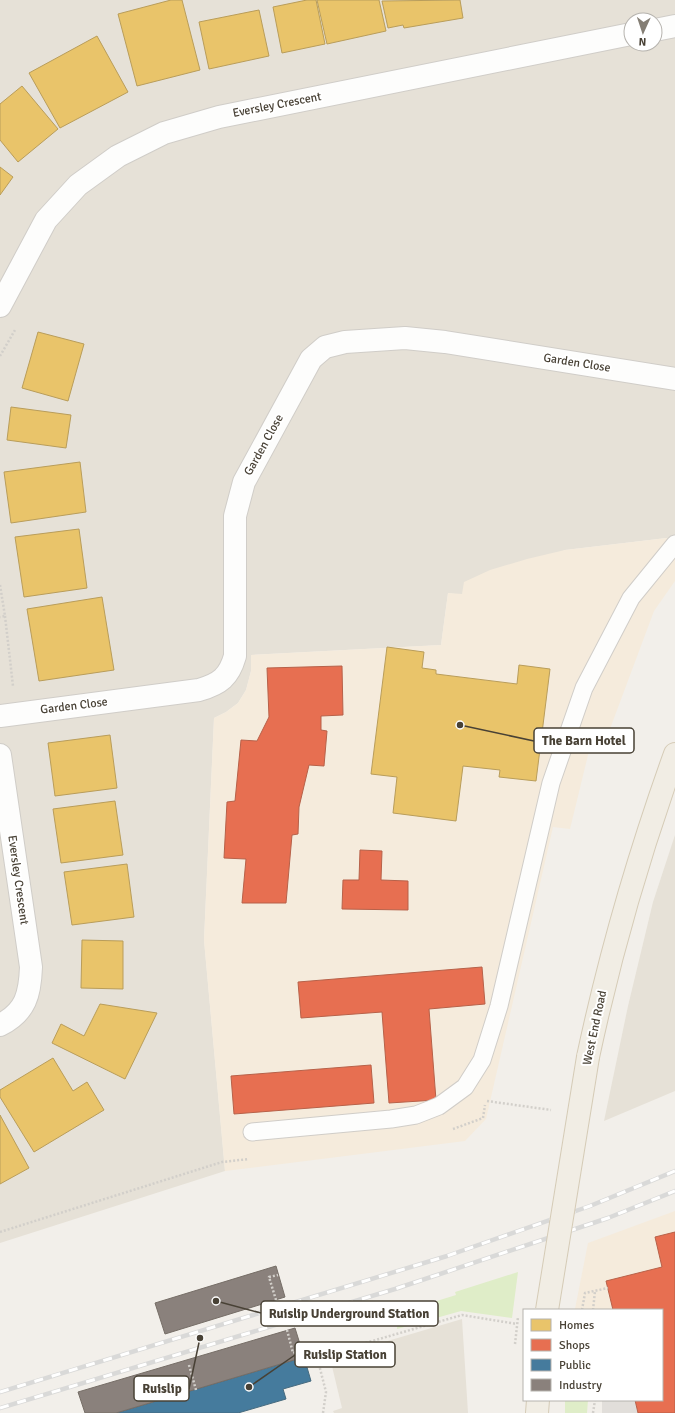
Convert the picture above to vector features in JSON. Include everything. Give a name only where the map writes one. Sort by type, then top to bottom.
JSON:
[{"type":"main road","name":"West End Road","points":[[547,1309],[588,1057],[601,998],[626,901],[653,816],[675,754]]},
{"type":"main road","points":[[537,1413],[538,1401]]},
{"type":"street","points":[[663,28],[675,26]]},
{"type":"street","name":"Eversley Crescent","points":[[0,306],[46,220],[78,185],[118,156],[164,133],[219,117],[623,36]]},
{"type":"street","name":"Garden Close","points":[[0,716],[199,690],[213,686],[224,678],[231,669],[235,656],[235,516],[244,482],[311,359],[325,347],[345,342],[413,339],[445,342],[675,379]]},
{"type":"street","name":"Eversley Crescent","points":[[0,755],[31,967],[30,987],[24,1003],[13,1018],[0,1025]]},
{"type":"lane","points":[[252,1132],[391,1119],[416,1114],[439,1106],[465,1087],[482,1060],[499,1006],[551,782],[584,688],[631,598],[675,544]]},
{"type":"path","points":[[0,356],[19,324]]},
{"type":"path","points":[[0,585],[5,616],[0,618]]},
{"type":"path","points":[[449,1130],[483,1118],[485,1101],[552,1111]]},
{"type":"path","points":[[0,1232],[222,1162],[253,1159]]},
{"type":"path","points":[[276,1300],[269,1277],[278,1275]]},
{"type":"path","points":[[582,1309],[585,1293],[608,1288]]},
{"type":"path","points":[[593,1309],[595,1291]]},
{"type":"path","points":[[323,1413],[326,1392],[317,1357],[462,1315],[517,1324]]},
{"type":"path","points":[[287,1330],[293,1353],[302,1350]]},
{"type":"path","points":[[189,1365],[196,1390]]},
{"type":"path","points":[[593,1413],[595,1401]]},
{"type":"shaded area","points":[[0,0],[675,0],[675,537],[565,550],[462,595],[448,593],[441,645],[251,655],[251,671],[246,690],[238,703],[226,712],[214,718],[204,940],[225,1171],[0,1243]]},
{"type":"shaded area","points":[[675,537],[675,581],[654,611],[601,753],[589,751],[570,829],[553,827],[486,1119],[465,1141],[225,1171],[204,940],[214,718],[226,712],[238,703],[246,690],[251,671],[251,655],[441,645],[448,593],[462,594],[464,582],[490,570],[565,550]]},
{"type":"shaded area","points":[[675,835],[675,1091],[604,1121],[628,1006],[653,902]]},
{"type":"shaded area","points":[[675,1211],[675,1413],[663,1401],[663,1309],[575,1309],[588,1243]]},
{"type":"shaded area","points":[[462,1319],[468,1413],[334,1413],[333,1411],[342,1408],[330,1358]]},
{"type":"shaded area","points":[[602,1401],[635,1401],[638,1413],[602,1413]]},
{"type":"green space","points":[[518,1272],[512,1318],[461,1311],[397,1329],[398,1313],[456,1295],[455,1292]]},
{"type":"green space","points":[[565,1401],[588,1401],[587,1413],[565,1413]]},
{"type":"building: Homes","points":[[171,0],[182,0],[200,70],[137,86],[118,14]]},
{"type":"building: Homes","points":[[307,0],[316,0],[325,44],[282,53],[273,7]]},
{"type":"building: Homes","points":[[317,0],[379,0],[386,31],[327,44]]},
{"type":"building: Homes","points":[[460,0],[463,18],[404,28],[403,25],[388,28],[382,1]]},
{"type":"building: Homes","points":[[259,10],[269,56],[209,69],[199,22]]},
{"type":"building: Homes","points":[[97,36],[128,92],[60,128],[29,73]]},
{"type":"building: Homes","points":[[22,86],[58,129],[18,162],[0,140],[0,104]]},
{"type":"building: Homes","points":[[0,167],[13,177],[0,195]]},
{"type":"building: Homes","points":[[38,332],[84,344],[68,401],[22,388]]},
{"type":"building: Homes","points":[[11,407],[71,415],[66,448],[7,440]]},
{"type":"building: Homes","points":[[80,462],[86,512],[11,523],[4,472]]},
{"type":"building: Homes","points":[[79,529],[87,588],[24,597],[15,537]]},
{"type":"building: Homes","points":[[102,597],[114,670],[39,681],[27,609]]},
{"type":"building: Homes","points":[[387,647],[424,652],[422,668],[436,670],[436,674],[517,684],[519,665],[550,669],[536,781],[499,777],[500,770],[463,766],[456,821],[393,813],[397,777],[371,774]]},
{"type":"building: Homes","points":[[110,735],[117,788],[55,796],[48,743]]},
{"type":"building: Homes","points":[[115,801],[123,855],[61,863],[53,809]]},
{"type":"building: Homes","points":[[127,864],[134,917],[72,925],[64,872]]},
{"type":"building: Homes","points":[[82,940],[123,941],[123,989],[81,988]]},
{"type":"building: Homes","points":[[100,1004],[157,1013],[125,1079],[52,1043],[61,1024],[84,1036]]},
{"type":"building: Homes","points":[[53,1058],[73,1091],[87,1082],[104,1110],[34,1152],[0,1097],[0,1090]]},
{"type":"building: Homes","points":[[0,1115],[29,1168],[0,1184]]},
{"type":"building: Shops","points":[[342,666],[343,715],[321,716],[321,730],[327,731],[324,766],[309,765],[299,807],[298,834],[292,835],[286,903],[242,903],[246,859],[224,858],[227,802],[235,801],[241,740],[257,741],[269,717],[267,668]]},
{"type":"building: Shops","points":[[360,850],[382,851],[381,880],[408,881],[408,910],[342,909],[343,880],[359,880]]},
{"type":"building: Shops","points":[[482,967],[485,1004],[429,1009],[436,1100],[389,1103],[382,1012],[301,1018],[298,982]]},
{"type":"building: Shops","points":[[371,1065],[374,1103],[234,1114],[231,1076]]},
{"type":"building: Shops","points":[[675,1232],[675,1413],[638,1413],[635,1401],[663,1401],[663,1309],[613,1309],[606,1281],[662,1267],[655,1237]]},
{"type":"building: Public","points":[[304,1357],[311,1381],[283,1389],[286,1399],[238,1413],[116,1413]]},
{"type":"building: Industry","points":[[276,1266],[285,1297],[165,1334],[155,1303]]},
{"type":"building: Industry","points":[[295,1328],[304,1357],[116,1413],[85,1413],[78,1392]]},
{"type":"railway","points":[[0,1392],[447,1256],[590,1206],[675,1171]]},
{"type":"railway","points":[[0,1408],[395,1289],[608,1218],[675,1191]]},
{"type":"place","name":"The Barn Hotel","points":[[460,725]]},
{"type":"place","name":"Ruislip Underground Station","points":[[216,1301]]},
{"type":"place","name":"Ruislip","points":[[200,1338]]},
{"type":"place","name":"Ruislip Station","points":[[249,1387]]}]
